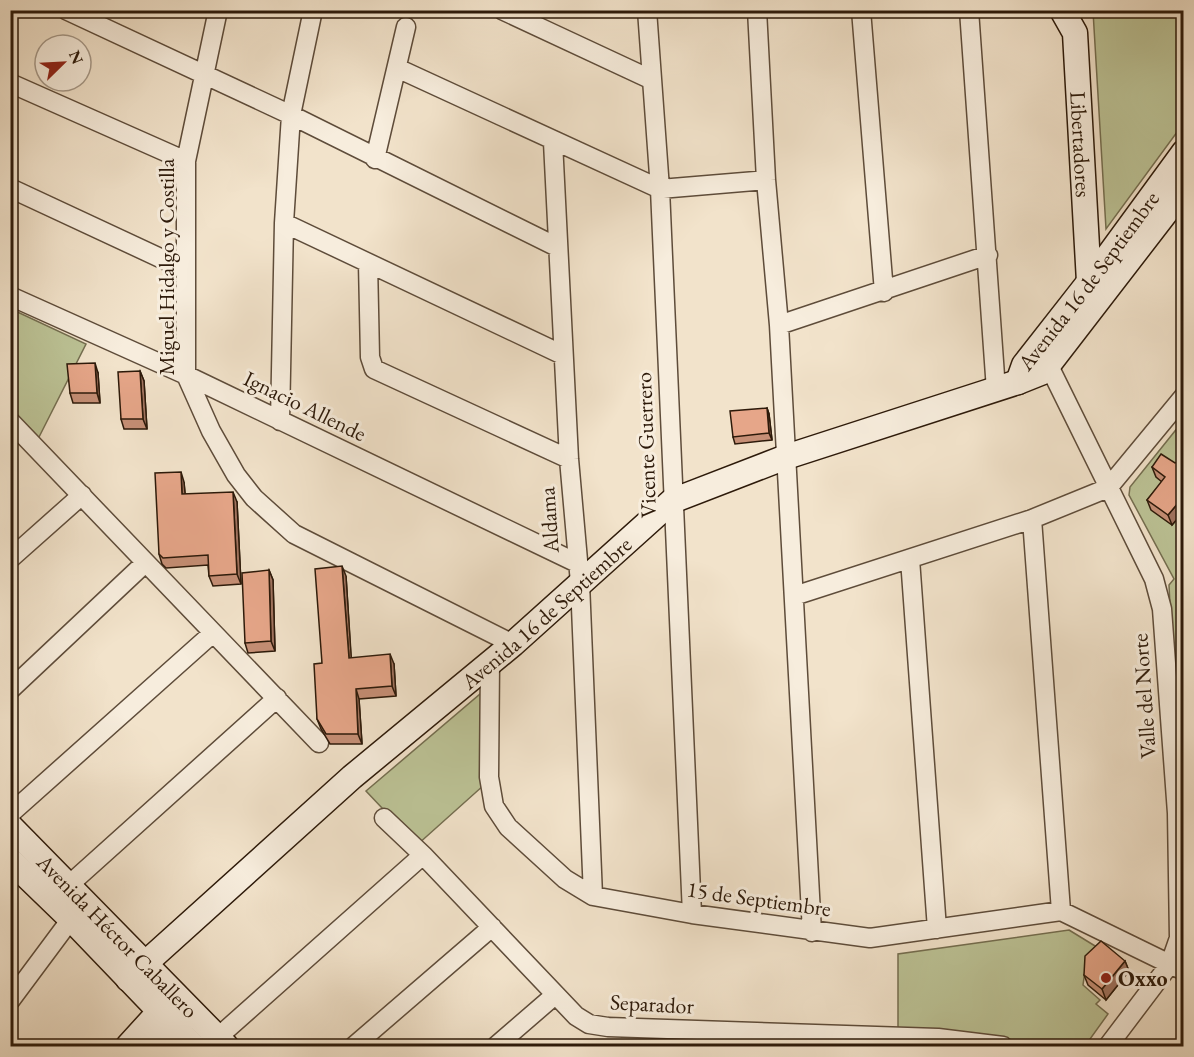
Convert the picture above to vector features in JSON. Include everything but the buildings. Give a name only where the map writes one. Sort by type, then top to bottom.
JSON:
[{"type":"street","points":[[66,10],[291,116],[557,247]]},
{"type":"street","name":"Miguel Hidalgo y Costilla","points":[[218,10],[186,161],[186,375],[220,450],[254,498],[294,534],[513,644]]},
{"type":"street","points":[[280,421],[284,223],[291,116],[313,10]]},
{"type":"street","points":[[502,10],[650,79]]},
{"type":"street","name":"Vicente Guerrero","points":[[647,10],[650,79],[660,189],[692,914]]},
{"type":"street","points":[[757,10],[766,180],[779,326],[812,932]]},
{"type":"street","points":[[861,10],[884,292]]},
{"type":"street","points":[[969,10],[988,255],[1007,386]]},
{"type":"street","name":"Libertadores","points":[[1062,10],[1075,33],[1089,282]]},
{"type":"street","points":[[375,159],[406,27]]},
{"type":"street","points":[[397,68],[553,142],[660,189],[766,180]]},
{"type":"street","points":[[10,83],[186,161]]},
{"type":"street","name":"Aldama","points":[[553,142],[569,459],[578,573],[593,896]]},
{"type":"street","name":"Avenida 16 de Septiembre","points":[[1042,358],[1089,282],[1184,152]]},
{"type":"street","points":[[10,188],[186,270]]},
{"type":"street","name":"Avenida 16 de Septiembre","points":[[137,971],[351,777],[513,644],[578,573],[672,501],[786,457],[1007,386],[1024,365],[1042,358],[1184,189]]},
{"type":"street","points":[[284,223],[563,355]]},
{"type":"street","points":[[779,326],[988,255]]},
{"type":"street","points":[[368,263],[370,357],[374,369],[569,459]]},
{"type":"street","name":"Ignacio Allende","points":[[10,296],[186,375],[578,573]]},
{"type":"street","name":"Valle del Norte","points":[[1042,358],[1160,594],[1180,815],[1180,930],[1177,967],[1108,1047]]},
{"type":"street","points":[[794,596],[1032,519],[1108,488],[1184,396]]},
{"type":"street","points":[[12,426],[82,495],[319,743]]},
{"type":"street","points":[[10,559],[82,495]]},
{"type":"street","points":[[1032,519],[1061,911],[1177,967]]},
{"type":"street","points":[[910,559],[937,929]]},
{"type":"street","points":[[10,690],[145,562]]},
{"type":"street","points":[[10,814],[213,633]]},
{"type":"street","name":"15 de Septiembre","points":[[490,662],[489,777],[494,806],[508,826],[565,879],[593,896],[692,914],[812,932],[870,938],[1061,911]]},
{"type":"street","points":[[70,884],[277,698]]},
{"type":"street","name":"Separador","points":[[384,819],[423,855],[583,1021],[608,1027],[820,1041],[938,1038],[1003,1047]]},
{"type":"street","name":"Avenida Héctor Caballero","points":[[10,826],[70,884],[175,1017],[193,1047]]},
{"type":"street","points":[[222,1042],[423,855]]},
{"type":"street","name":"Avenida Héctor Caballero","points":[[10,860],[71,919],[137,971],[176,994],[175,1017]]},
{"type":"street","points":[[10,1001],[71,919]]},
{"type":"street","points":[[354,1047],[492,927]]},
{"type":"street","points":[[496,1047],[555,994]]},
{"type":"street","points":[[128,1047],[175,1017]]},
{"type":"street","points":[[158,1047],[175,1017]]},
{"type":"street","name":"Avenida Héctor Caballero","points":[[175,1017],[222,1042]]},
{"type":"green space","points":[[1093,11],[1183,11],[1183,124],[1106,229]]},
{"type":"green space","points":[[11,309],[86,344],[37,441],[11,413]]},
{"type":"green space","points":[[1183,421],[1183,811],[1180,809],[1169,585],[1174,579],[1129,495],[1130,487]]},
{"type":"green space","points":[[486,689],[484,785],[417,845],[366,791]]},
{"type":"green space","points":[[1069,930],[1100,949],[1086,963],[1083,985],[1100,1000],[1096,1004],[1108,1014],[1085,1046],[1043,1046],[898,1030],[898,954]]},
{"type":"place","name":"Oxxo","points":[[1106,978]]}]
